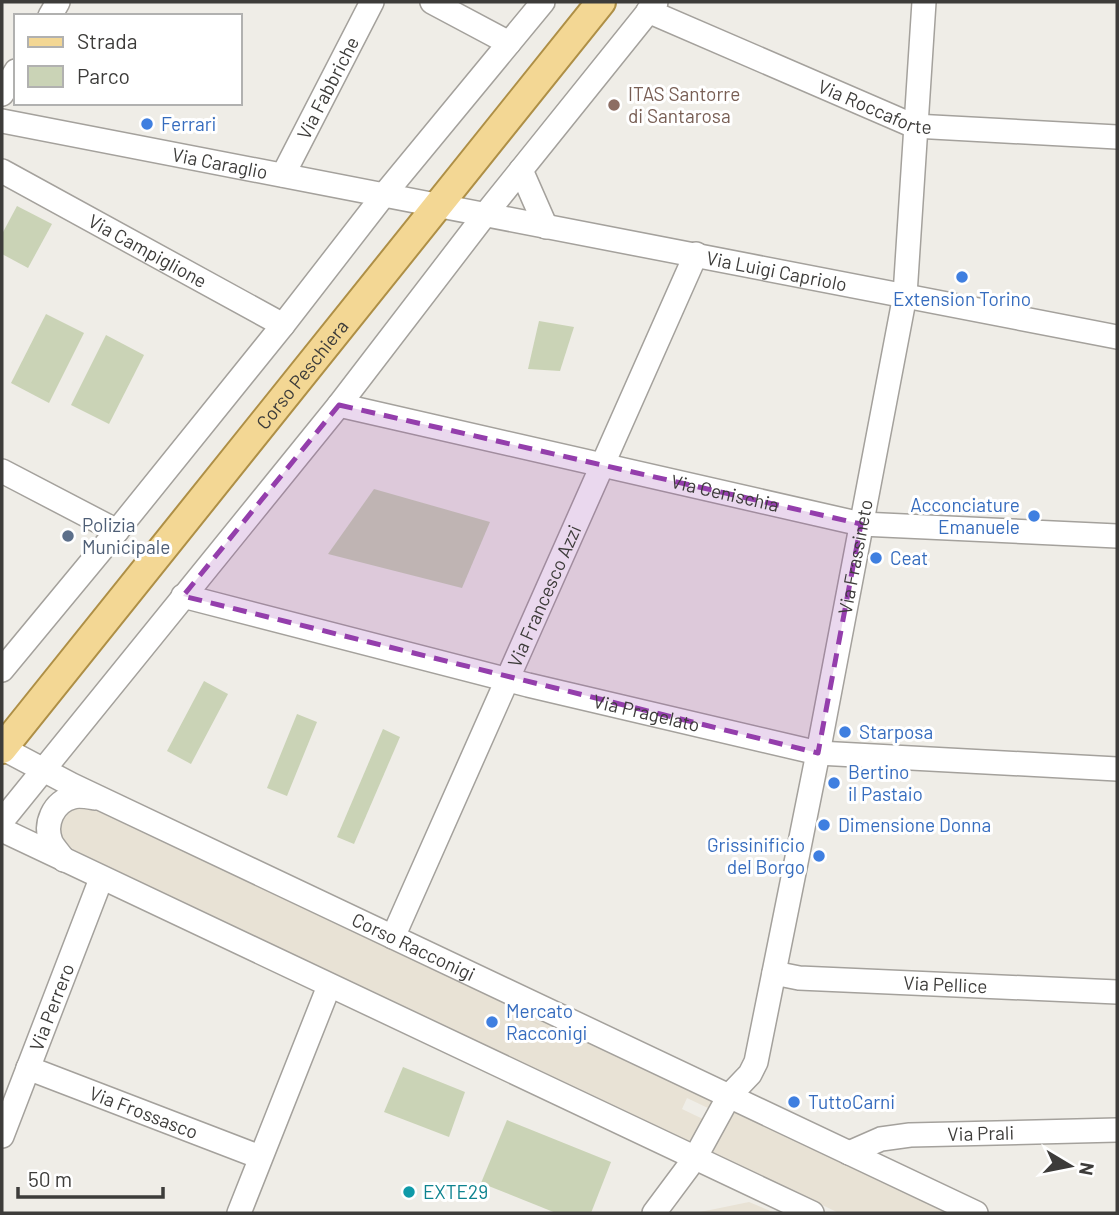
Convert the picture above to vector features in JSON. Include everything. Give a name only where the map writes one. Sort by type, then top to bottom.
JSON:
[{"type":"main road","name":"Corso Peschiera","points":[[2,749],[601,2]]},
{"type":"street","name":"Via Fabbriche","points":[[283,175],[372,2]]},
{"type":"street","points":[[432,2],[509,43]]},
{"type":"street","points":[[2,670],[542,2]]},
{"type":"street","name":"Via Frassineto","points":[[729,1096],[750,1074],[756,1062],[905,295],[924,2]]},
{"type":"street","points":[[2,821],[339,405],[484,216],[652,6]]},
{"type":"street","name":"Via Roccaforte","points":[[652,6],[914,126],[1117,137]]},
{"type":"street","points":[[2,94],[14,74]]},
{"type":"street","name":"Via Caraglio","points":[[2,121],[437,207]]},
{"type":"street","points":[[521,170],[546,227]]},
{"type":"street","name":"Via Campiglione","points":[[8,174],[283,325]]},
{"type":"street","name":"Via Luigi Capriolo","points":[[437,207],[696,254],[1117,337]]},
{"type":"street","name":"Via Francesco Azzi","points":[[393,937],[696,254]]},
{"type":"street","name":"Via Cenischia","points":[[339,405],[861,524],[1117,536]]},
{"type":"street","points":[[2,471],[117,531]]},
{"type":"street","name":"Via Pragelato","points":[[183,596],[507,679],[818,753],[1117,769]]},
{"type":"street","name":"Corso Racconigi","points":[[2,749],[98,798],[976,1213]]},
{"type":"street","points":[[65,861],[51,843],[48,828],[51,814],[60,803],[74,796],[98,798]]},
{"type":"street","points":[[2,830],[812,1213]]},
{"type":"street","name":"Via Perrero","points":[[2,1136],[101,879]]},
{"type":"street","name":"Via Pellice","points":[[774,972],[799,978],[1117,992]]},
{"type":"street","points":[[239,1213],[329,986]]},
{"type":"street","name":"Via Frossasco","points":[[28,1068],[260,1157]]},
{"type":"street","points":[[654,1213],[695,1158],[729,1096]]},
{"type":"street","name":"Via Prali","points":[[849,1153],[881,1139],[910,1135],[1117,1130]]},
{"type":"highlighted area","points":[[339,405],[861,524],[818,753],[183,596]]},
{"type":"shaded area","name":"Mercato Racconigi","points":[[86,802],[716,1099],[710,1109],[687,1098],[682,1109],[705,1120],[692,1144],[73,856],[55,840],[57,816]]},
{"type":"shaded area","points":[[732,1104],[964,1213],[839,1213],[707,1151]]},
{"type":"shaded area","points":[[749,1202],[775,1213],[695,1213],[715,1209]]},
{"type":"green space","points":[[17,206],[52,224],[28,268],[2,254],[2,234]]},
{"type":"green space","points":[[46,314],[84,333],[49,403],[11,383]]},
{"type":"green space","points":[[539,321],[574,327],[560,371],[528,369]]},
{"type":"green space","points":[[106,335],[144,355],[109,424],[71,405]]},
{"type":"green space","points":[[374,489],[490,522],[462,588],[328,554]]},
{"type":"green space","points":[[204,681],[228,694],[191,764],[167,751]]},
{"type":"green space","points":[[297,714],[317,722],[287,796],[267,788]]},
{"type":"green space","points":[[383,729],[400,737],[354,844],[337,837]]},
{"type":"green space","points":[[403,1067],[465,1092],[449,1137],[384,1112]]},
{"type":"green space","points":[[507,1120],[611,1162],[591,1213],[556,1213],[481,1183]]},
{"type":"place","name":"ITAS Santorre di Santarosa","points":[[614,105]]},
{"type":"place","name":"Ferrari","points":[[147,124]]},
{"type":"place","name":"Extension Torino","points":[[962,277]]},
{"type":"place","name":"Acconciature Emanuele","points":[[1034,516]]},
{"type":"place","name":"Polizia Municipale","points":[[68,536]]},
{"type":"place","name":"Ceat","points":[[876,558]]},
{"type":"place","name":"Starposa","points":[[845,732]]},
{"type":"place","name":"Bertino il Pastaio","points":[[834,783]]},
{"type":"place","name":"Dimensione Donna","points":[[824,825]]},
{"type":"place","name":"Grissinificio del Borgo","points":[[819,856]]},
{"type":"place","name":"Mercato Racconigi","points":[[492,1022]]},
{"type":"place","name":"TuttoCarni","points":[[794,1102]]},
{"type":"place","name":"EXTE29","points":[[409,1192]]}]
